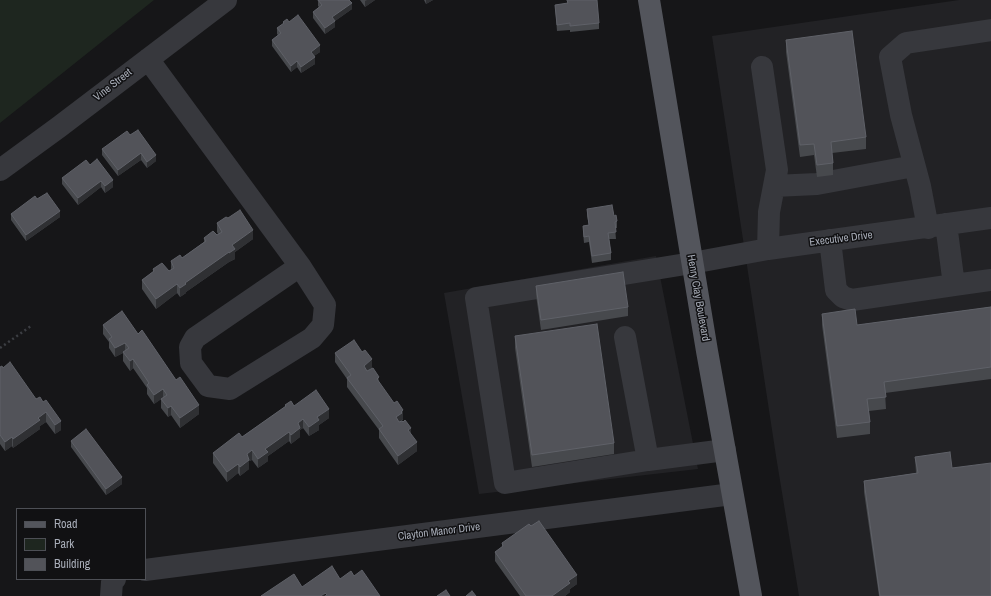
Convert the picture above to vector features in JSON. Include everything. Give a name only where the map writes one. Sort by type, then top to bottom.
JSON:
[{"type":"main road","name":"Henry Clay Boulevard","points":[[649,0],[692,263],[751,596]]},
{"type":"street","name":"Vine Street","points":[[0,170],[226,0]]},
{"type":"street","points":[[954,285],[937,226],[914,166],[901,115],[890,57],[906,43],[991,30]]},
{"type":"street","points":[[148,59],[300,266],[325,305],[323,325],[312,338],[230,389],[208,386],[191,363],[190,347],[195,338],[300,266]]},
{"type":"street","points":[[762,67],[777,170],[769,212],[768,249]]},
{"type":"street","points":[[774,186],[817,184],[914,166]]},
{"type":"street","name":"Executive Drive","points":[[648,460],[505,483],[476,298],[692,263],[768,249],[991,218]]},
{"type":"street","points":[[830,240],[836,290],[843,297],[852,300],[991,280]]},
{"type":"street","points":[[625,337],[648,460],[725,450]]},
{"type":"street","name":"Clayton Manor Drive","points":[[146,570],[732,494]]},
{"type":"street","points":[[111,596],[112,582],[114,580]]},
{"type":"path","points":[[0,348],[31,326]]},
{"type":"shaded area","points":[[959,0],[991,0],[991,596],[799,596],[776,456],[712,36]]},
{"type":"shaded area","points":[[656,256],[698,469],[479,494],[444,293]]},
{"type":"green space","points":[[0,0],[154,0],[0,123]]},
{"type":"building","points":[[318,0],[349,0],[352,3],[332,17],[335,21],[325,28],[313,12],[322,5]]},
{"type":"building","points":[[567,0],[597,0],[599,23],[570,26],[570,23],[557,25],[555,5],[568,3]]},
{"type":"building","points":[[298,15],[320,45],[311,52],[315,57],[301,67],[297,61],[291,66],[272,40],[281,33],[277,28],[284,23],[283,22],[287,19],[289,22]]},
{"type":"building","points":[[852,31],[866,137],[831,142],[833,163],[817,165],[814,144],[800,145],[786,40]]},
{"type":"building","points":[[138,130],[156,155],[147,162],[141,153],[118,170],[102,149],[127,131],[130,135]]},
{"type":"building","points":[[97,159],[113,180],[105,186],[101,181],[78,198],[62,178],[86,160],[90,165]]},
{"type":"building","points":[[47,193],[60,211],[26,235],[11,214],[35,196],[37,199]]},
{"type":"building","points":[[612,205],[614,216],[616,215],[617,221],[615,222],[616,232],[608,233],[611,253],[592,256],[589,236],[584,237],[583,226],[589,225],[587,209]]},
{"type":"building","points":[[240,210],[253,230],[232,245],[235,249],[185,283],[186,284],[180,288],[177,284],[156,299],[142,280],[154,271],[153,269],[162,263],[169,271],[174,268],[171,261],[180,255],[182,258],[206,241],[204,238],[213,231],[217,235],[222,232],[217,223]]},
{"type":"building","points":[[623,272],[628,307],[541,320],[536,286]]},
{"type":"building","points":[[991,307],[991,367],[884,382],[886,397],[867,399],[870,422],[837,426],[822,314],[855,309],[857,325]]},
{"type":"building","points":[[122,311],[138,334],[142,330],[176,380],[180,377],[199,405],[180,418],[171,406],[168,408],[161,399],[167,395],[163,389],[154,395],[147,385],[149,383],[133,359],[130,361],[123,352],[129,348],[125,343],[115,348],[109,339],[112,337],[103,325]]},
{"type":"building","points":[[597,324],[614,443],[532,455],[515,336]]},
{"type":"building","points":[[354,340],[362,352],[365,350],[372,359],[364,366],[367,371],[373,368],[379,377],[377,379],[394,403],[397,401],[403,410],[401,412],[402,413],[396,417],[399,422],[403,422],[405,420],[411,428],[408,430],[417,442],[398,456],[379,429],[383,426],[347,378],[351,375],[335,353]]},
{"type":"building","points":[[10,362],[36,399],[40,397],[43,402],[46,400],[61,421],[55,425],[46,412],[38,418],[40,420],[13,439],[12,437],[5,442],[0,435],[0,367],[2,366],[3,368]]},
{"type":"building","points":[[316,390],[329,409],[317,417],[319,420],[309,427],[303,419],[298,423],[300,428],[291,435],[289,432],[265,449],[268,452],[258,459],[252,450],[247,454],[249,460],[240,467],[238,464],[227,472],[213,453],[239,433],[242,437],[291,401],[294,406]]},
{"type":"building","points":[[86,429],[122,477],[106,489],[71,441]]},
{"type":"building","points":[[950,452],[952,468],[991,463],[991,596],[880,596],[864,481],[918,473],[915,457]]},
{"type":"building","points":[[539,521],[577,575],[568,581],[570,583],[552,596],[526,596],[495,552],[503,546],[502,543],[529,524],[531,526]]},
{"type":"building","points":[[332,566],[340,579],[351,571],[354,576],[362,570],[380,596],[325,596],[327,595],[325,593],[321,596],[261,596],[294,574],[302,587]]},
{"type":"building","points":[[446,590],[450,596],[437,596]]},
{"type":"building","points":[[472,591],[476,596],[466,596]]}]
